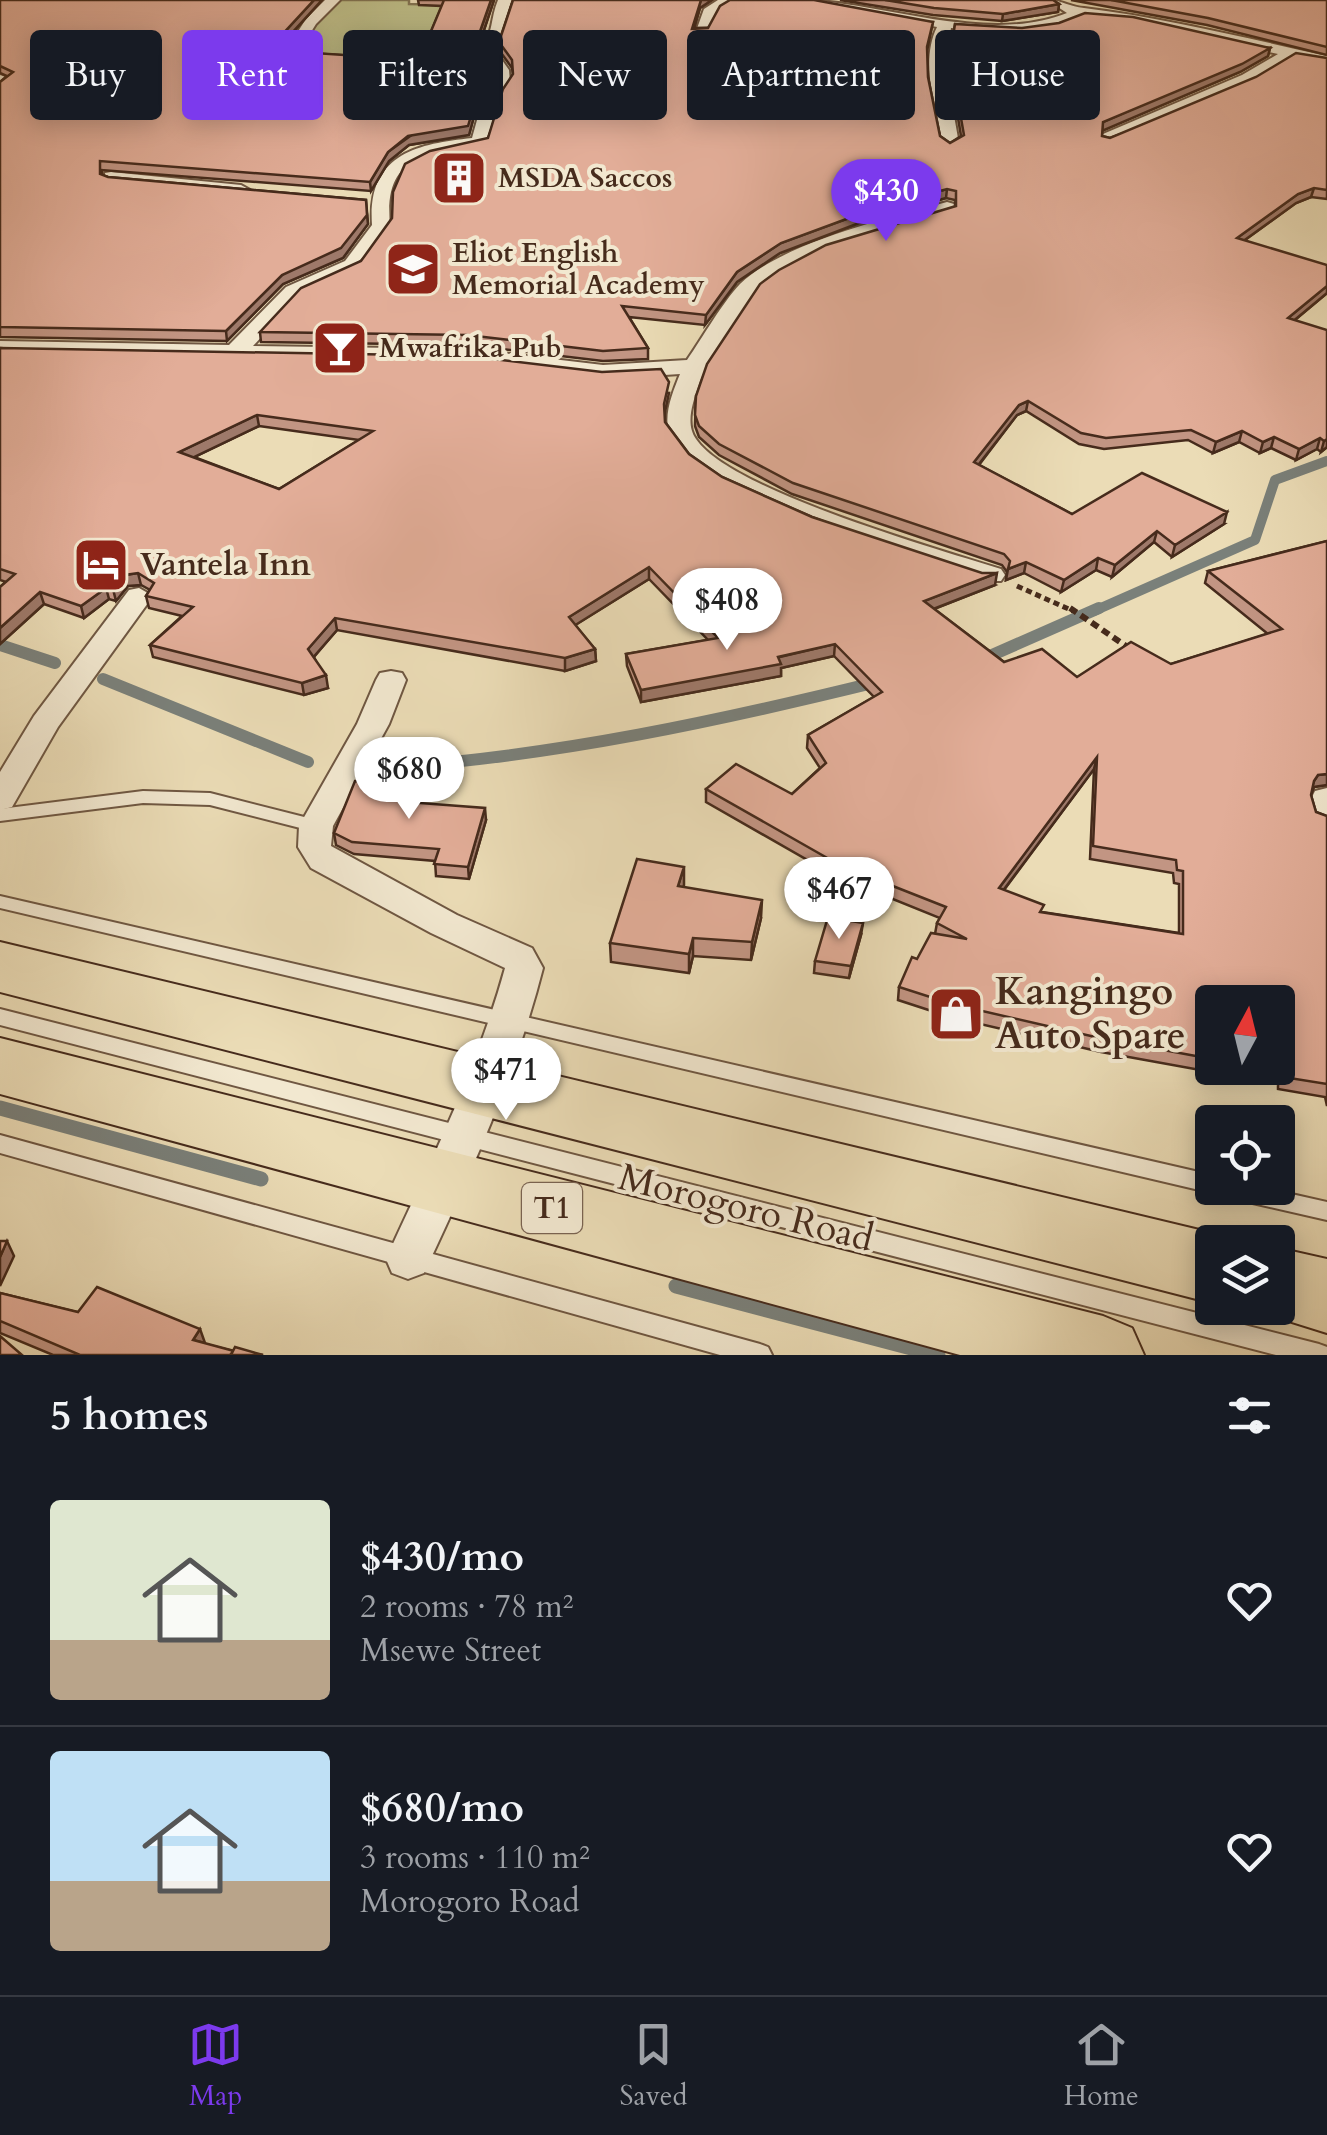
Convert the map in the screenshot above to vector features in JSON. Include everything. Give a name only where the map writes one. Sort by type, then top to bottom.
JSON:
[{"type":"highway","name":"Morogoro Road","points":[[0,967],[464,1134],[1103,1355]]},
{"type":"highway","name":"Morogoro Road","points":[[0,1066],[464,1134],[1195,1265]]},
{"type":"highway","points":[[1295,1288],[1327,1296]]},
{"type":"street","points":[[305,30],[333,0]]},
{"type":"street","points":[[236,351],[293,291],[352,265],[381,225],[372,201],[398,163],[426,148],[479,142],[492,95],[502,82],[501,70],[488,50],[500,32],[500,12],[506,0]]},
{"type":"street","points":[[700,30],[711,9],[728,0]]},
{"type":"street","points":[[802,0],[946,22],[1025,29],[1051,25],[1075,17],[1078,12]]},
{"type":"street","points":[[1054,0],[1078,12],[1132,17],[1327,60]]},
{"type":"street","points":[[946,22],[937,42],[935,65],[951,144]]},
{"type":"street","points":[[1109,138],[1241,82],[1272,67],[1290,52]]},
{"type":"street","points":[[111,177],[258,191]]},
{"type":"street","points":[[947,208],[849,239],[756,281],[744,292],[693,366],[678,413],[679,428],[685,442],[740,485],[991,574]]},
{"type":"street","points":[[0,348],[468,356],[587,372],[693,366]]},
{"type":"street","points":[[0,799],[45,722],[138,596]]},
{"type":"street","points":[[392,680],[373,724],[316,826],[312,841],[323,859],[444,924],[519,958],[524,978],[464,1134],[408,1259]]},
{"type":"street","points":[[1327,799],[1327,815]]},
{"type":"lane","points":[[0,815],[143,796],[210,799],[316,826]]},
{"type":"lane","points":[[0,902],[1195,1180]]},
{"type":"lane","name":"Morogoro Road","points":[[0,1017],[1318,1355]]},
{"type":"lane","points":[[0,1144],[760,1355]]},
{"type":"lane","points":[[1295,1204],[1327,1211]]},
{"type":"path","points":[[991,574],[1068,606],[1137,654]]},
{"type":"green space","points":[[338,0],[409,0],[409,4],[456,5],[461,27],[343,30],[343,63],[323,60],[323,30],[310,30]]},
{"type":"building","points":[[0,0],[314,0],[286,30],[182,30],[182,120],[323,120],[323,54],[343,55],[343,120],[470,120],[468,126],[408,136],[388,152],[370,182],[100,161],[100,174],[108,177],[366,200],[367,215],[341,248],[282,275],[226,331],[0,327],[0,82],[13,72],[0,66]]},
{"type":"building","points":[[444,0],[491,0],[480,30],[432,30]]},
{"type":"building","points":[[513,0],[701,0],[692,29],[708,28],[720,6],[730,0],[814,0],[933,22],[927,47],[928,77],[940,136],[950,143],[964,135],[961,120],[1100,120],[1100,30],[954,30],[955,24],[1022,28],[1059,23],[1085,13],[1133,17],[1270,48],[1242,64],[1103,122],[1102,136],[1110,138],[1256,77],[1296,53],[1327,58],[1327,190],[1314,188],[1298,194],[1237,238],[1327,265],[1327,286],[1288,318],[1327,330],[1327,439],[1320,438],[1299,449],[1274,437],[1263,442],[1242,431],[1216,442],[1191,430],[1106,438],[1081,433],[1028,401],[1019,405],[974,462],[1072,514],[1142,473],[1227,512],[1175,545],[1157,531],[1115,565],[1098,558],[1064,580],[1026,562],[1008,569],[1010,561],[1004,554],[793,483],[719,444],[699,426],[696,396],[707,364],[760,284],[826,245],[956,206],[956,191],[947,189],[868,211],[781,243],[737,272],[706,315],[622,306],[648,348],[603,351],[467,335],[260,332],[301,288],[361,261],[392,218],[393,192],[405,164],[430,151],[488,138],[494,120],[503,120],[503,89],[513,74],[512,60],[503,48],[503,30]]},
{"type":"building","points":[[885,0],[1053,0],[1059,4],[1003,14]]},
{"type":"building","points":[[1111,0],[1327,0],[1327,47],[1208,18]]},
{"type":"building","points":[[0,348],[467,356],[602,372],[661,369],[669,382],[665,422],[689,454],[722,477],[812,517],[982,573],[997,573],[924,601],[1004,662],[1042,649],[1077,677],[1131,642],[1171,664],[1282,629],[1208,571],[1327,541],[1327,774],[1318,775],[1311,795],[1316,812],[1327,816],[1327,1084],[1295,1079],[1295,985],[1195,985],[1195,1056],[952,1004],[899,987],[912,957],[917,959],[931,933],[967,939],[937,923],[946,907],[875,879],[872,889],[831,868],[836,863],[706,789],[736,764],[792,794],[826,763],[808,735],[882,692],[835,644],[778,657],[781,664],[641,690],[626,654],[718,638],[649,567],[569,617],[595,649],[565,658],[335,618],[308,649],[326,675],[302,683],[150,645],[193,607],[146,596],[154,583],[138,573],[125,575],[113,589],[106,588],[81,606],[40,592],[0,628],[0,587],[15,574],[0,569]],"holes":[[[257,415],[373,431],[279,489],[179,452]],[[1097,757],[1093,846],[1176,860],[1177,870],[1183,871],[1183,934],[1040,912],[1044,905],[999,888]]]},
{"type":"building","points":[[355,781],[412,785],[406,802],[485,808],[468,867],[434,864],[439,849],[352,842],[334,833]]},
{"type":"building","points":[[637,859],[684,867],[678,886],[762,900],[752,942],[693,938],[689,954],[610,943]]},
{"type":"building","points":[[828,917],[863,923],[851,966],[815,961]]},
{"type":"building","points":[[97,1287],[200,1329],[193,1340],[234,1351],[230,1355],[80,1355],[0,1321],[0,1293],[78,1312]]},
{"type":"building","points":[[0,1336],[22,1355],[0,1355]]},
{"type":"building","points":[[235,1347],[263,1355],[231,1355]]},
{"type":"waterway","points":[[1094,611],[1255,540],[1275,480],[1327,461]]},
{"type":"waterway","points":[[983,659],[1099,608]]},
{"type":"waterway","points":[[0,645],[55,663]]},
{"type":"waterway","points":[[103,679],[308,762]]},
{"type":"waterway","points":[[396,767],[518,754],[638,735],[877,682]]},
{"type":"waterway","points":[[0,1108],[261,1179]]},
{"type":"waterway","points":[[676,1286],[938,1355]]},
{"type":"place","name":"MSDA Saccos","points":[[459,178]]},
{"type":"place","name":"Eliot English Memorial Academy","points":[[413,269]]},
{"type":"place","name":"Mwafrika Pub","points":[[340,348]]},
{"type":"place","name":"Vantela Inn","points":[[101,565]]},
{"type":"place","name":"Kangingo Auto Spare","points":[[956,1014]]}]
